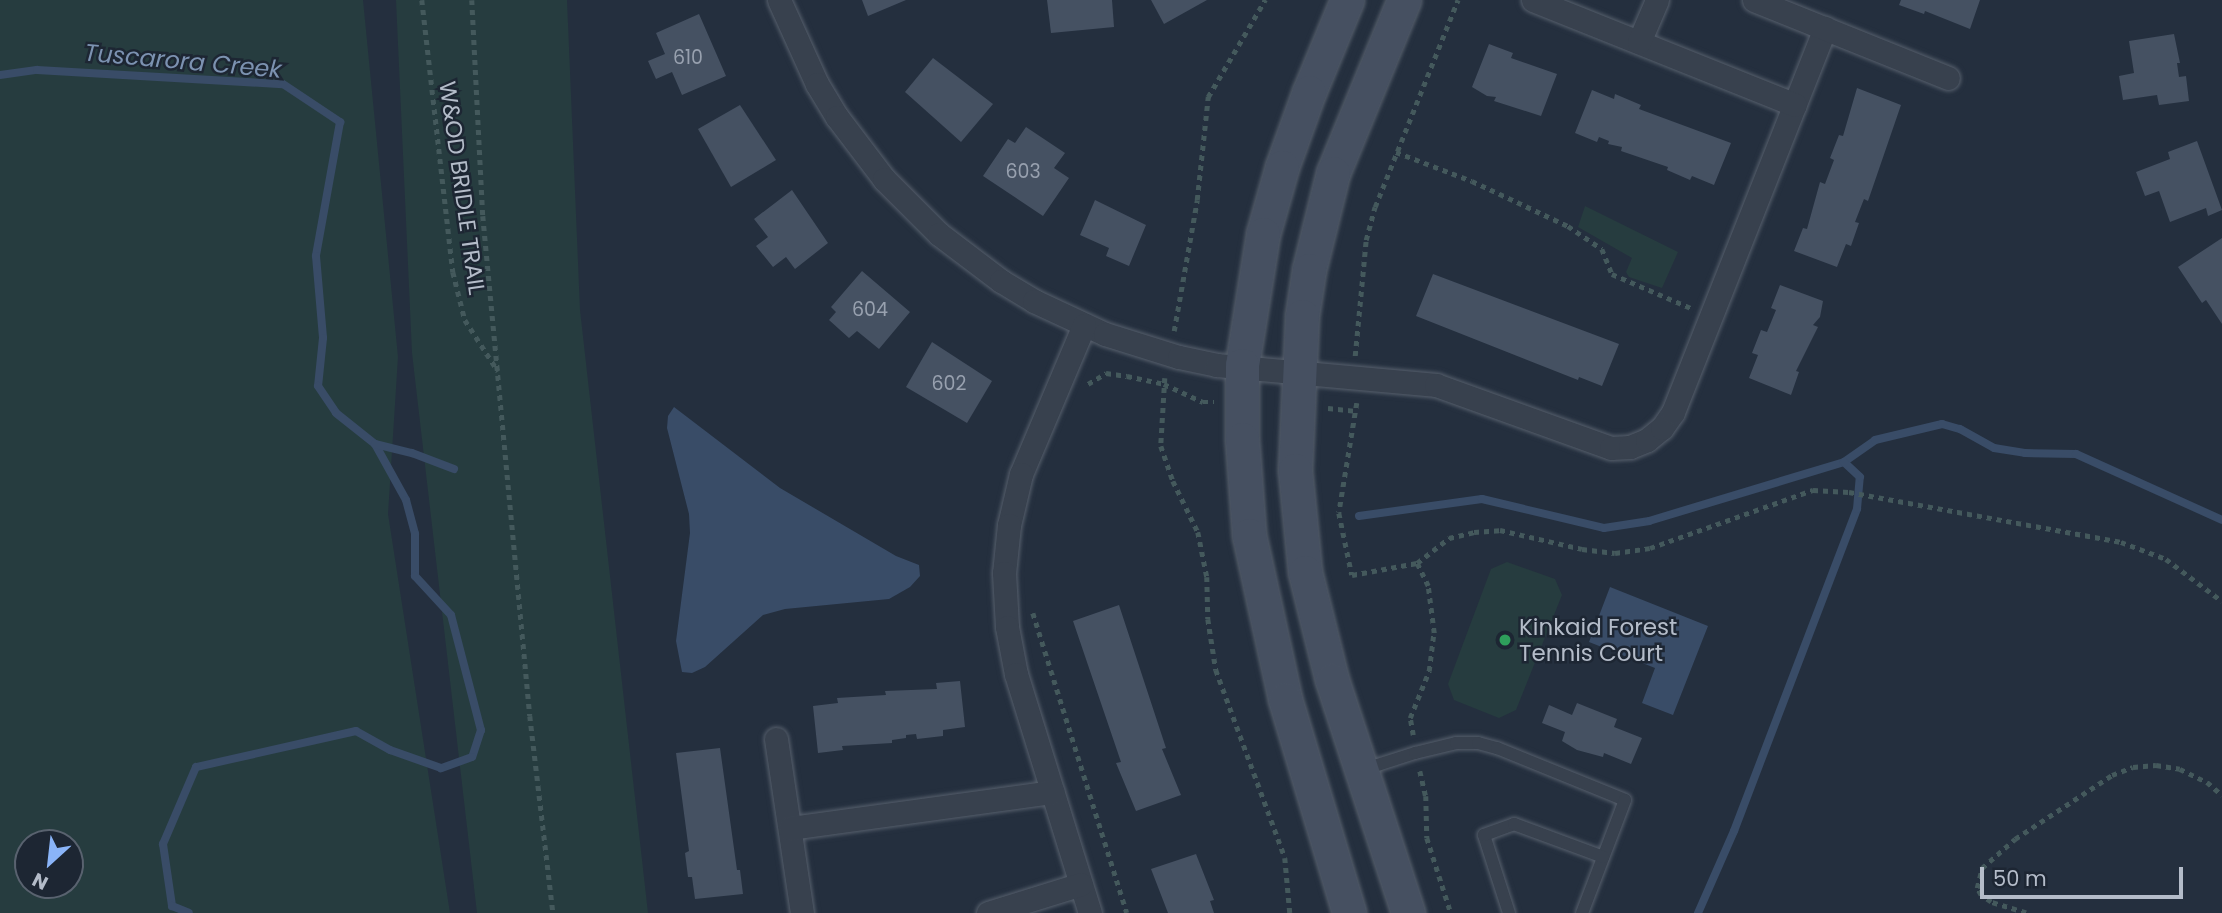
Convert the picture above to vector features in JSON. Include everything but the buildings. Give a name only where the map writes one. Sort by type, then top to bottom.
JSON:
[{"type":"street","points":[[779,0],[817,83],[837,117],[884,179],[929,225],[969,259],[1034,302],[1084,325],[1179,357],[1217,365],[1354,375],[1436,385],[1473,396],[1592,444],[1611,448],[1630,447],[1655,434],[1673,412],[1825,28]]},
{"type":"street","points":[[1347,0],[1309,92],[1278,180],[1263,234],[1242,365],[1242,439],[1250,535],[1285,699],[1349,913]]},
{"type":"street","points":[[1404,0],[1334,173],[1309,270],[1299,370],[1295,470],[1305,572],[1332,680],[1408,913]]},
{"type":"street","points":[[1533,0],[1795,105]]},
{"type":"street","points":[[1639,42],[1657,0]]},
{"type":"street","points":[[1754,0],[1948,78]]},
{"type":"street","points":[[1084,325],[1021,474],[1009,524],[1004,573],[1007,627],[1016,674],[1090,913]]},
{"type":"street","points":[[776,739],[802,913]]},
{"type":"street","points":[[790,828],[1053,792]]},
{"type":"street","points":[[988,913],[1081,884]]},
{"type":"lane","points":[[1361,771],[1415,752],[1456,743],[1479,743],[1625,800],[1582,913]]},
{"type":"lane","points":[[1509,913],[1484,835],[1514,824],[1603,857]]},
{"type":"path","name":"W&OD BRIDLE TRAIL","points":[[422,0],[453,272],[465,320],[499,371]]},
{"type":"path","points":[[472,0],[483,216],[530,716],[553,912]]},
{"type":"path","points":[[1458,0],[1396,152],[1375,207],[1366,240],[1354,375],[1358,411],[1339,513],[1352,575],[1417,563],[1449,538],[1474,532],[1500,530],[1582,549],[1615,553],[1650,548],[1813,490],[1849,492],[2121,542],[2166,559],[2222,601]]},
{"type":"path","points":[[1396,152],[1472,181],[1568,226],[1602,249],[1612,274],[1711,316]]},
{"type":"path","points":[[1086,386],[1092,379],[1106,373],[1164,384],[1203,402]]},
{"type":"path","points":[[1030,603],[1127,913]]},
{"type":"path","points":[[2026,913],[1991,902],[1981,895],[1977,888],[1982,868],[2015,839],[2112,775],[2133,767],[2155,765],[2180,769],[2207,782],[2222,795]]},
{"type":"green space","points":[[0,0],[363,0],[398,357],[388,514],[450,913],[0,913]]},
{"type":"green space","points":[[396,0],[567,0],[580,310],[648,913],[477,913],[412,353]]},
{"type":"green space","points":[[1585,206],[1678,252],[1662,288],[1629,277],[1626,272],[1632,258],[1578,227]]},
{"type":"green space","name":"Kinkaid Forest Tennis Court","points":[[1507,562],[1555,579],[1562,595],[1516,710],[1499,718],[1454,700],[1448,684],[1491,569]]},
{"type":"water","points":[[674,407],[780,488],[896,556],[919,565],[920,576],[910,587],[889,599],[785,609],[763,615],[705,667],[692,673],[682,672],[676,641],[690,533],[689,514],[667,428],[668,416]]},
{"type":"water","points":[[1610,587],[1708,626],[1673,715],[1642,703],[1655,668],[1589,642]]},
{"type":"waterway","name":"Tuscarora Creek","points":[[0,75],[37,70],[283,84],[340,122],[316,256],[323,338],[318,386],[336,413],[375,444],[406,500],[415,534],[415,576],[451,615],[481,730],[472,757],[441,768],[390,750],[356,731],[196,767],[163,844],[172,906],[189,913]]},
{"type":"waterway","points":[[1359,516],[1482,499],[1604,528],[1649,521],[1844,462],[1875,440],[1942,424],[1960,429],[1994,448],[2025,453],[2076,454],[2222,520]]},
{"type":"waterway","points":[[375,444],[412,453],[454,469]]},
{"type":"waterway","points":[[1698,913],[1734,831],[1857,509],[1860,477],[1844,462]]},
{"type":"place","name":"Kinkaid Forest Tennis Court","points":[[1505,640]]}]
